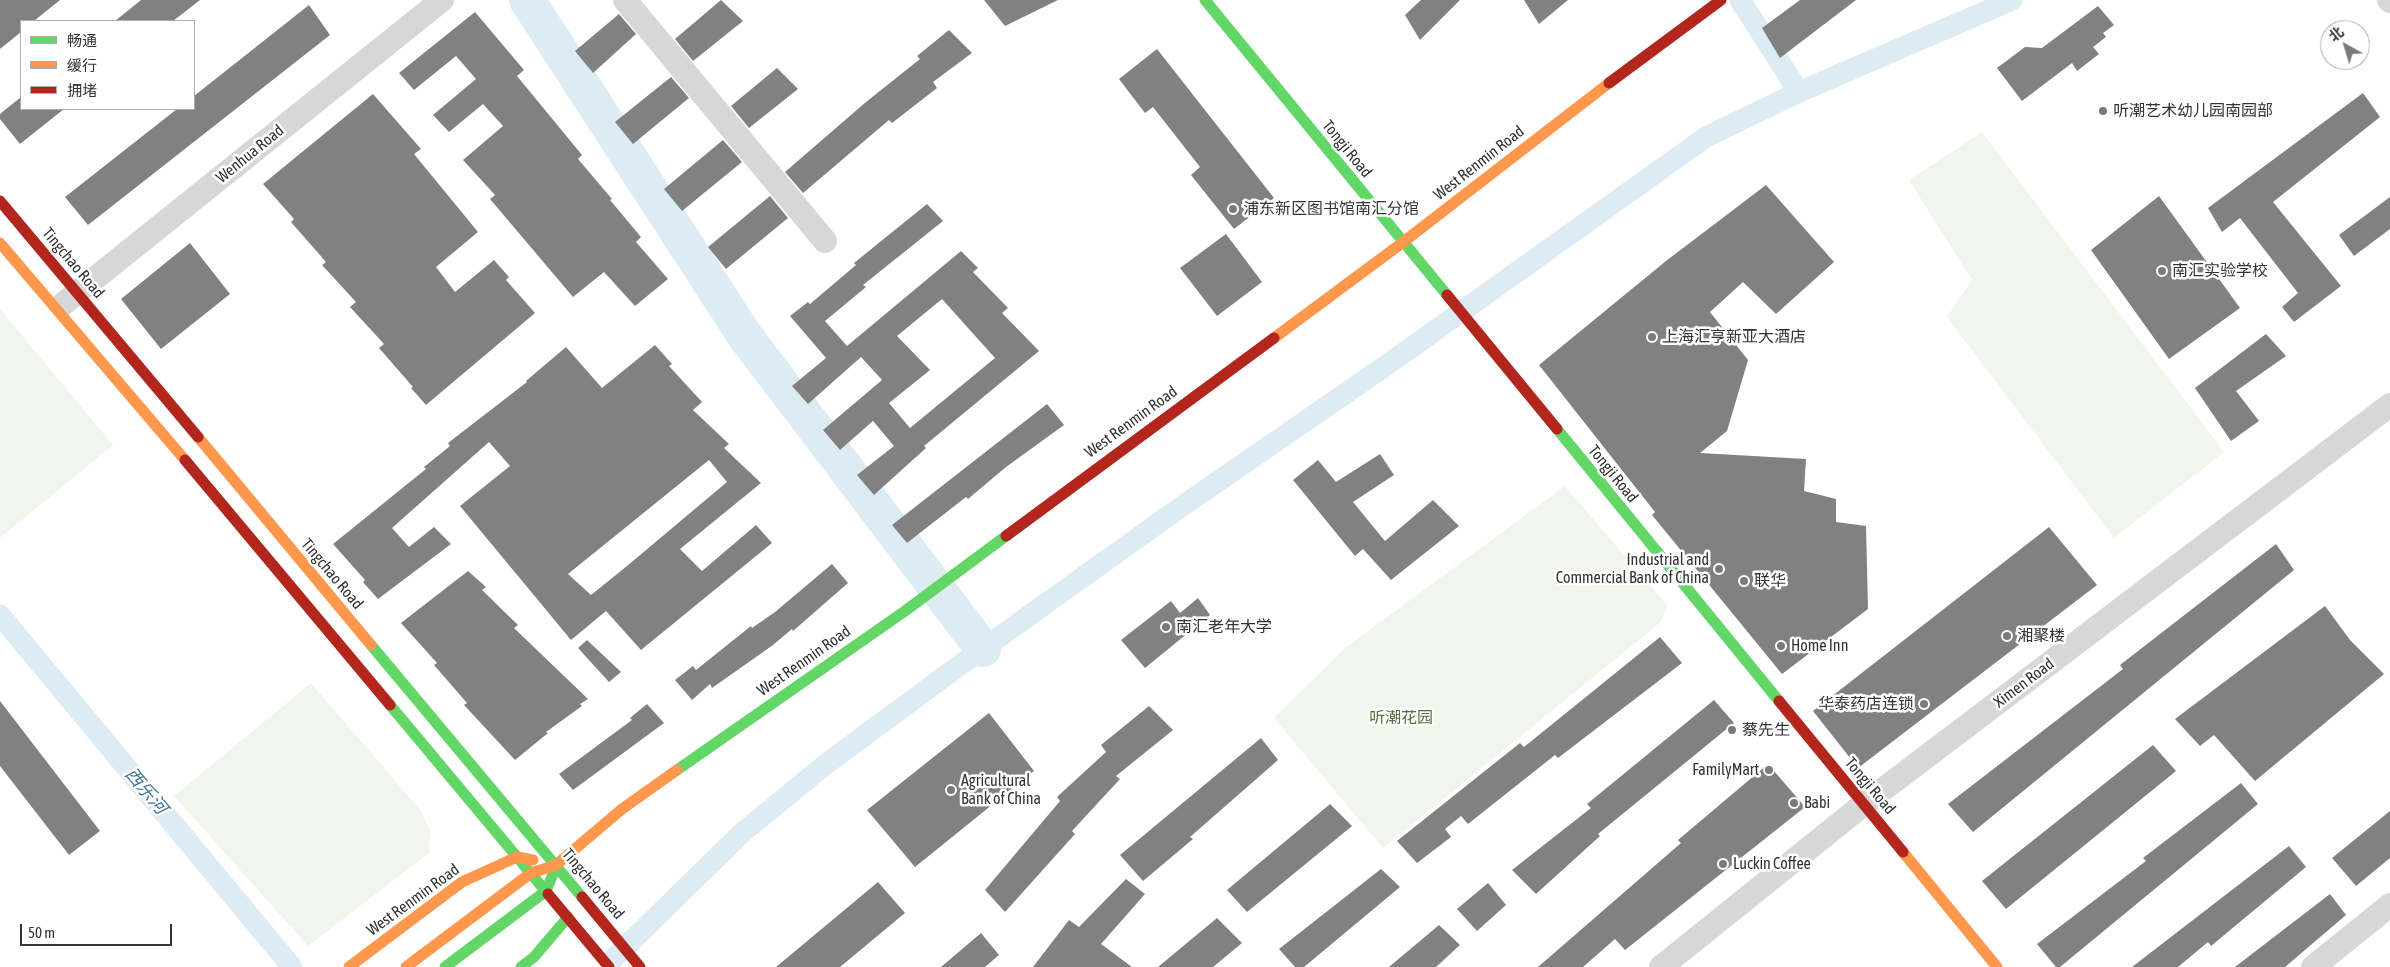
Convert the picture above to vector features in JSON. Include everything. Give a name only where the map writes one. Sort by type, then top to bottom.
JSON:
[{"type":"street","name":"Wenhua Road","points":[[57,308],[442,0]]},
{"type":"street","points":[[625,0],[825,241]]},
{"type":"street","name":"Tongji Road","points":[[1205,0],[1402,243],[1997,967]]},
{"type":"street","name":"West Renmin Road","points":[[406,967],[531,873],[556,865],[622,809],[906,610],[1402,243],[1721,0]]},
{"type":"street","name":"Tingchao Road","points":[[0,201],[640,967]]},
{"type":"street","points":[[0,243],[57,308],[609,967]]},
{"type":"street","name":"Ximen Road","points":[[1661,967],[1864,804],[2390,405]]},
{"type":"street","points":[[517,857],[556,865],[568,917]]},
{"type":"street","name":"West Renmin Road","points":[[351,966],[462,882],[517,857]]},
{"type":"street","name":"West Renmin Road","points":[[546,891],[556,865]]},
{"type":"street","points":[[445,967],[546,891]]},
{"type":"street","points":[[2313,967],[2390,905]]},
{"type":"street","points":[[521,967],[534,957],[568,917]]},
{"type":"green space","points":[[1982,132],[2224,452],[2114,538],[1947,317],[1972,280],[1909,180]]},
{"type":"green space","points":[[0,309],[113,445],[0,538]]},
{"type":"green space","name":"听潮花园","points":[[1565,486],[1667,605],[1661,622],[1383,848],[1274,718],[1345,648]]},
{"type":"green space","points":[[311,683],[421,811],[430,831],[429,853],[308,946],[174,796]]},
{"type":"building","points":[[0,0],[60,0],[35,20],[20,20],[20,33],[0,49]]},
{"type":"building","points":[[141,0],[200,0],[174,20],[116,20]]},
{"type":"building","points":[[721,0],[743,21],[693,61],[675,39]]},
{"type":"building","points":[[984,0],[1058,0],[1005,26]]},
{"type":"building","points":[[1421,0],[1460,0],[1420,40],[1405,15]]},
{"type":"building","points":[[1524,0],[1568,0],[1539,24]]},
{"type":"building","points":[[1800,0],[1856,0],[1780,58],[1762,28]]},
{"type":"building","points":[[309,5],[330,35],[88,225],[65,197],[176,110],[195,110],[195,95]]},
{"type":"building","points":[[2098,6],[2114,25],[2103,33],[2106,37],[2093,47],[2099,54],[2077,71],[2072,63],[2022,101],[1997,68],[2025,47],[2042,48]]},
{"type":"building","points":[[475,12],[524,70],[517,76],[582,155],[578,159],[641,237],[636,242],[668,279],[635,306],[604,272],[573,297],[490,199],[495,195],[463,160],[503,126],[483,104],[449,132],[433,115],[476,79],[456,56],[414,90],[399,73]]},
{"type":"building","points":[[619,14],[636,34],[593,73],[575,51]]},
{"type":"building","points":[[949,30],[972,53],[933,82],[937,88],[892,123],[889,120],[803,193],[785,172],[866,102],[920,59],[917,56]]},
{"type":"building","points":[[1157,49],[1274,198],[1234,229],[1191,175],[1200,167],[1153,107],[1145,113],[1119,79]]},
{"type":"building","points":[[777,68],[798,89],[749,128],[731,106]]},
{"type":"building","points":[[671,77],[689,98],[633,144],[615,122]]},
{"type":"building","points":[[2363,93],[2380,117],[2273,202],[2341,286],[2294,322],[2282,307],[2298,293],[2240,218],[2222,232],[2208,208]]},
{"type":"building","points":[[373,94],[421,149],[414,154],[478,232],[436,267],[455,292],[494,260],[509,277],[506,280],[535,313],[426,405],[379,348],[384,344],[350,307],[356,302],[322,265],[326,262],[291,222],[294,219],[263,184]]},
{"type":"building","points":[[20,98],[20,110],[63,110],[20,144],[0,119],[0,114]]},
{"type":"building","points":[[723,140],[742,162],[682,211],[664,189]]},
{"type":"building","points":[[1766,185],[1834,262],[1776,314],[1743,282],[1710,312],[1748,360],[1727,431],[1700,453],[1806,459],[1804,491],[1836,499],[1836,522],[1866,526],[1868,609],[1782,674],[1652,515],[1655,512],[1539,365],[1666,261]]},
{"type":"building","points":[[770,196],[788,218],[726,269],[708,247]]},
{"type":"building","points":[[2159,196],[2240,308],[2169,359],[2091,250]]},
{"type":"building","points":[[2390,197],[2390,229],[2354,256],[2339,235]]},
{"type":"building","points":[[927,204],[943,221],[863,285],[866,287],[825,321],[847,346],[961,251],[978,268],[973,272],[1008,308],[1002,313],[1039,351],[924,446],[926,448],[874,495],[857,475],[894,446],[873,421],[840,450],[823,430],[882,380],[861,357],[808,404],[792,386],[826,358],[790,316],[808,302],[810,304],[856,265],[854,263]],"holes":[[[942,299],[995,358],[910,428],[889,403],[930,370],[897,336]]]},
{"type":"building","points":[[1226,234],[1262,282],[1217,316],[1180,268]]},
{"type":"building","points":[[190,243],[230,294],[161,349],[121,299]]},
{"type":"building","points":[[2266,334],[2286,356],[2236,391],[2259,421],[2231,441],[2195,388]]},
{"type":"building","points":[[655,345],[672,364],[669,366],[702,402],[693,410],[729,444],[724,448],[761,483],[680,549],[702,571],[756,525],[772,543],[641,650],[606,611],[571,640],[460,506],[510,466],[489,442],[392,528],[409,547],[434,527],[451,544],[378,599],[363,582],[365,580],[333,544],[426,469],[424,467],[450,446],[448,443],[527,382],[566,347],[602,388]],"holes":[[[709,460],[727,482],[591,595],[568,574]]]},
{"type":"building","points":[[1047,404],[1064,425],[907,543],[892,525]]},
{"type":"building","points":[[1380,454],[1394,475],[1353,502],[1385,541],[1433,500],[1459,526],[1391,580],[1363,549],[1355,556],[1293,480],[1318,460],[1336,482]]},
{"type":"building","points":[[2049,527],[2097,585],[1858,768],[1813,711]]},
{"type":"building","points":[[2276,544],[2294,570],[1973,832],[1948,804],[2123,669],[2120,665]]},
{"type":"building","points":[[832,564],[848,583],[793,631],[792,629],[773,645],[712,688],[710,684],[692,700],[675,680],[693,666],[696,670],[751,626],[752,628],[775,612]]},
{"type":"building","points":[[468,571],[486,587],[482,590],[518,625],[514,628],[588,699],[580,704],[582,706],[546,732],[548,733],[515,760],[464,705],[467,703],[434,665],[437,663],[401,623]]},
{"type":"building","name":"南汇老年大学","points":[[1198,598],[1210,615],[1145,668],[1121,640],[1171,601],[1180,613]]},
{"type":"building","points":[[2325,606],[2350,640],[2384,674],[2255,781],[2214,735],[2200,746],[2175,719]]},
{"type":"building","points":[[1660,637],[1682,663],[1558,758],[1555,755],[1468,824],[1461,816],[1445,829],[1451,837],[1417,863],[1397,841],[1520,743],[1524,747]]},
{"type":"building","points":[[587,640],[621,672],[609,682],[578,648]]},
{"type":"building","points":[[1714,700],[1734,723],[1598,834],[1600,836],[1536,894],[1512,870],[1591,808],[1587,804]]},
{"type":"building","points":[[0,701],[100,831],[69,855],[0,766]]},
{"type":"building","points":[[647,704],[664,723],[573,790],[559,774],[632,720],[630,718]]},
{"type":"building","points":[[1149,706],[1173,730],[1116,776],[1120,779],[1072,831],[1075,834],[1005,912],[985,890],[1060,801],[1057,797],[1106,752],[1101,745]]},
{"type":"building","name":"Agricultural Bank of China","points":[[989,713],[1034,771],[915,867],[867,810]]},
{"type":"building","points":[[1261,738],[1278,760],[1190,837],[1193,839],[1143,881],[1120,855]]},
{"type":"building","points":[[2153,745],[2176,771],[2006,909],[1982,881]]},
{"type":"building","points":[[1768,764],[1805,807],[1625,950],[1615,939],[1583,967],[1538,967],[1681,843],[1678,840]]},
{"type":"building","points":[[2241,783],[2258,804],[2060,967],[2056,967],[2037,944],[2146,861],[2143,858]]},
{"type":"building","points":[[1330,804],[1352,826],[1247,912],[1227,890]]},
{"type":"building","points":[[2390,811],[2390,858],[2356,886],[2332,858]]},
{"type":"building","points":[[2289,846],[2306,867],[2211,946],[2208,942],[2178,967],[2132,967]]},
{"type":"building","points":[[1381,869],[1400,887],[1304,967],[1295,967],[1279,949]]},
{"type":"building","points":[[1126,879],[1145,894],[1101,944],[1132,967],[1033,967],[1069,920],[1079,927]]},
{"type":"building","points":[[878,882],[905,913],[840,967],[776,967]]},
{"type":"building","points":[[1488,883],[1506,905],[1477,931],[1457,909]]},
{"type":"building","points":[[2330,894],[2346,915],[2285,967],[2235,967]]},
{"type":"building","points":[[1217,918],[1242,943],[1213,967],[1158,967]]},
{"type":"building","points":[[1439,925],[1460,945],[1436,967],[1389,967]]},
{"type":"building","points":[[981,933],[999,955],[985,967],[941,967]]},
{"type":"waterway","points":[[527,0],[745,336],[983,649]]},
{"type":"waterway","points":[[1740,0],[1799,92]]},
{"type":"waterway","points":[[613,959],[742,833],[826,764],[960,665],[1178,509],[1391,362],[1706,137],[1799,92],[2012,0]]},
{"type":"waterway","name":"西乐河","points":[[0,615],[292,967]]},
{"type":"traffic: fast","points":[[1205,0],[1447,295]]},
{"type":"traffic: fast","points":[[1557,429],[1779,701]]},
{"type":"traffic: fast","points":[[677,770],[905,611],[1006,536]]},
{"type":"traffic: fast","points":[[371,645],[582,897]]},
{"type":"traffic: fast","points":[[390,705],[548,894]]},
{"type":"traffic: fast","points":[[445,967],[546,891],[553,874]]},
{"type":"traffic: fast","points":[[521,967],[534,957],[568,917]]},
{"type":"traffic: slow","points":[[1274,338],[1402,243],[1609,83]]},
{"type":"traffic: slow","points":[[0,243],[185,460]]},
{"type":"traffic: slow","points":[[198,437],[371,645]]},
{"type":"traffic: slow","points":[[406,967],[531,873],[556,865],[622,809],[677,770]]},
{"type":"traffic: slow","points":[[1903,852],[1997,967]]},
{"type":"traffic: slow","points":[[349,967],[462,882],[517,857],[533,860]]},
{"type":"traffic: jam","points":[[1609,83],[1721,0]]},
{"type":"traffic: jam","points":[[0,201],[198,437]]},
{"type":"traffic: jam","points":[[1447,295],[1557,429]]},
{"type":"traffic: jam","points":[[1006,536],[1274,338]]},
{"type":"traffic: jam","points":[[185,460],[390,705]]},
{"type":"traffic: jam","points":[[1779,701],[1903,852]]},
{"type":"traffic: jam","points":[[548,894],[609,967]]},
{"type":"traffic: jam","points":[[582,897],[640,967]]},
{"type":"place","name":"听潮艺术幼儿园南园部","points":[[2103,111]]},
{"type":"place","name":"浦东新区图书馆南汇分馆","points":[[1233,209]]},
{"type":"place","name":"南汇实验学校","points":[[2162,271]]},
{"type":"place","name":"上海汇亨新亚大酒店","points":[[1652,337]]},
{"type":"place","name":"Industrial and Commercial Bank of China","points":[[1719,569]]},
{"type":"place","name":"联华","points":[[1744,581]]},
{"type":"place","name":"南汇老年大学","points":[[1166,627]]},
{"type":"place","name":"湘聚楼","points":[[2007,636]]},
{"type":"place","name":"Home Inn","points":[[1781,646]]},
{"type":"place","name":"华泰药店连锁","points":[[1924,704]]},
{"type":"place","name":"蔡先生","points":[[1732,730]]},
{"type":"place","name":"FamilyMart","points":[[1769,770]]},
{"type":"place","name":"Agricultural Bank of China","points":[[951,790]]},
{"type":"place","name":"Babi","points":[[1794,803]]},
{"type":"place","name":"Luckin Coffee","points":[[1723,864]]}]
